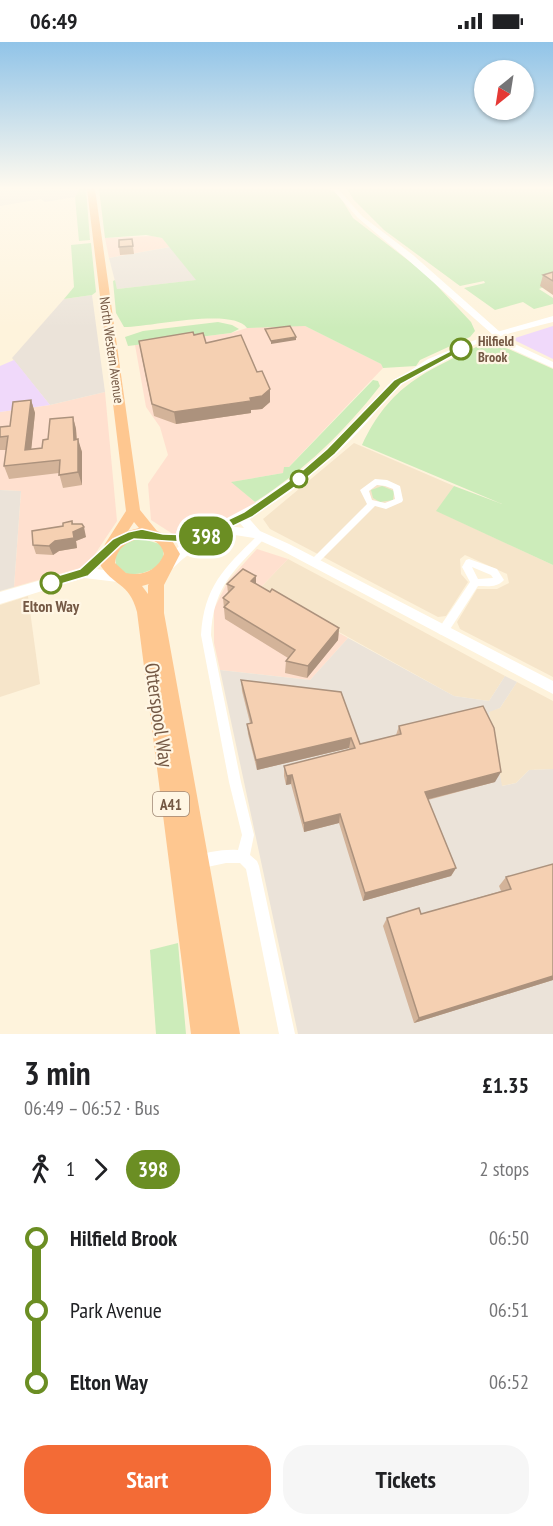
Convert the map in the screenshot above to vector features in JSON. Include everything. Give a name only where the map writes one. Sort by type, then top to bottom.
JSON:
[{"type":"highway","name":"North Western Avenue","points":[[97,235],[133,511]]},
{"type":"highway","points":[[133,511],[171,549],[166,567],[147,579],[123,578],[107,563],[111,548],[133,511]]},
{"type":"highway","points":[[111,548],[132,535],[158,536]]},
{"type":"highway","name":"Otterspool Way","points":[[166,567],[156,585],[156,613],[227,1034]]},
{"type":"highway","name":"Otterspool Way","points":[[123,578],[140,594],[145,612],[204,1034]]},
{"type":"main road","points":[[166,567],[198,539],[242,518],[300,478],[356,428],[386,393],[403,378],[494,335],[553,319]]},
{"type":"main road","points":[[158,536],[198,539]]},
{"type":"main road","points":[[84,573],[111,548]]},
{"type":"main road","points":[[0,598],[84,573],[123,578]]},
{"type":"street","points":[[383,235],[411,257],[494,335],[553,365]]},
{"type":"street","points":[[314,562],[372,504]]},
{"type":"street","points":[[242,518],[258,535]]},
{"type":"street","points":[[220,529],[258,535],[314,562],[553,688]]},
{"type":"street","points":[[243,857],[248,835],[210,662],[206,615],[211,596],[223,576],[258,535]]},
{"type":"street","points":[[443,631],[475,582]]},
{"type":"street","points":[[198,862],[226,856],[243,857],[252,866],[287,1034]]},
{"type":"shaded area","points":[[152,236],[162,238],[170,247],[109,258],[105,238]]},
{"type":"shaded area","points":[[170,247],[197,280],[117,289],[109,258]]},
{"type":"shaded area","points":[[92,295],[105,392],[50,405],[12,358],[64,299]]},
{"type":"shaded area","points":[[305,326],[381,364],[383,368],[283,473],[232,482],[257,504],[202,534],[179,538],[151,520],[148,484],[168,455],[160,427],[146,407],[135,345],[231,333],[247,328]]},
{"type":"shaded area","points":[[553,326],[553,359],[512,339]]},
{"type":"shaded area","points":[[14,360],[50,405],[0,412],[0,366]]},
{"type":"shaded area","points":[[105,392],[117,521],[87,566],[14,587],[21,491],[0,490],[0,412],[50,405]]},
{"type":"shaded area","points":[[354,443],[454,486],[437,511],[553,565],[553,677],[460,629],[457,622],[477,589],[497,589],[509,583],[507,574],[465,555],[460,559],[461,574],[468,582],[446,616],[438,617],[270,529],[263,519]]},
{"type":"shaded area","points":[[0,490],[21,491],[14,587],[0,591]]},
{"type":"shaded area","points":[[257,549],[288,559],[260,588],[348,638],[310,680],[220,670],[214,643],[214,609],[228,581]]},
{"type":"shaded area","points":[[288,559],[505,676],[489,701],[454,696],[260,588]]},
{"type":"shaded area","points":[[28,596],[40,684],[0,697],[0,605]]},
{"type":"shaded area","points":[[348,638],[454,696],[489,701],[505,676],[517,682],[500,708],[489,712],[502,786],[516,783],[529,770],[553,769],[553,1034],[298,1034],[220,670],[310,680]]},
{"type":"shaded area","points":[[517,682],[553,701],[553,769],[529,770],[516,783],[501,786],[489,711],[500,708]]},
{"type":"green space","points":[[78,235],[90,235],[90,240],[79,241]]},
{"type":"green space","points":[[105,235],[142,235],[105,238]]},
{"type":"green space","points":[[148,235],[376,235],[426,274],[471,322],[475,331],[470,337],[420,360],[416,366],[383,368],[381,364],[305,326],[247,328],[239,322],[209,318],[124,327],[116,313],[113,281],[115,280],[117,289],[196,280],[162,238]]},
{"type":"green space","points":[[391,235],[553,235],[553,283],[539,289],[553,298],[553,304],[534,309],[523,302],[495,310],[464,288],[485,283],[484,281],[460,286]]},
{"type":"green space","points":[[91,243],[96,292],[92,295],[64,299],[74,287],[71,245]]},
{"type":"green space","points":[[218,322],[239,329],[231,333],[128,346],[125,337],[143,331]]},
{"type":"green space","points":[[482,344],[504,347],[553,369],[553,565],[436,511],[454,486],[502,504],[362,445],[385,408],[411,382]]},
{"type":"green space","points":[[373,380],[378,381],[380,386],[352,419],[323,449],[273,490],[255,502],[231,482],[283,473],[284,467],[289,467]]},
{"type":"green space","points":[[382,486],[394,491],[393,500],[380,502],[373,498],[371,490]]},
{"type":"green space","points":[[139,538],[160,544],[163,558],[155,568],[149,571],[127,574],[116,566],[115,554],[124,544]]},
{"type":"green space","points":[[178,943],[186,1034],[156,1034],[150,950]]},
{"type":"building","points":[[132,239],[133,246],[119,247],[119,240]]},
{"type":"building","points":[[553,272],[553,281],[543,275]]},
{"type":"building","points":[[290,326],[296,337],[271,341],[265,329]]},
{"type":"building","points":[[193,332],[194,335],[203,333],[206,343],[241,335],[257,372],[262,371],[270,389],[262,396],[250,398],[251,401],[174,412],[152,404],[139,341]]},
{"type":"building","points":[[31,400],[25,450],[42,448],[43,440],[48,439],[50,419],[73,417],[74,440],[78,439],[78,472],[59,475],[60,460],[4,466],[8,436],[0,437],[0,427],[10,426],[13,402]]},
{"type":"building","points":[[72,521],[72,524],[82,524],[84,527],[73,532],[74,538],[55,541],[49,546],[33,545],[32,531],[63,526],[63,523]]},
{"type":"building","points":[[243,569],[256,576],[251,581],[270,592],[272,589],[339,628],[308,666],[286,661],[295,650],[224,607],[229,602],[223,598],[234,587],[227,584]]},
{"type":"building","points":[[241,680],[341,692],[360,744],[401,734],[399,726],[483,706],[494,728],[501,772],[425,792],[456,868],[365,893],[340,814],[304,823],[292,775],[287,776],[284,766],[355,748],[351,738],[256,760],[247,724],[252,723]]},
{"type":"building","points":[[553,864],[553,976],[419,1018],[387,918],[419,908],[421,914],[511,889],[506,877]]},
{"type":"bus line","name":"398","points":[[51,583],[84,573],[117,542],[132,535],[142,533],[172,539],[198,539],[248,515],[300,478],[331,452],[397,382],[461,349]]},
{"type":"place","name":"Hilfield Brook","points":[[461,349]]},
{"type":"place","name":"Elton Way","points":[[51,583]]}]
